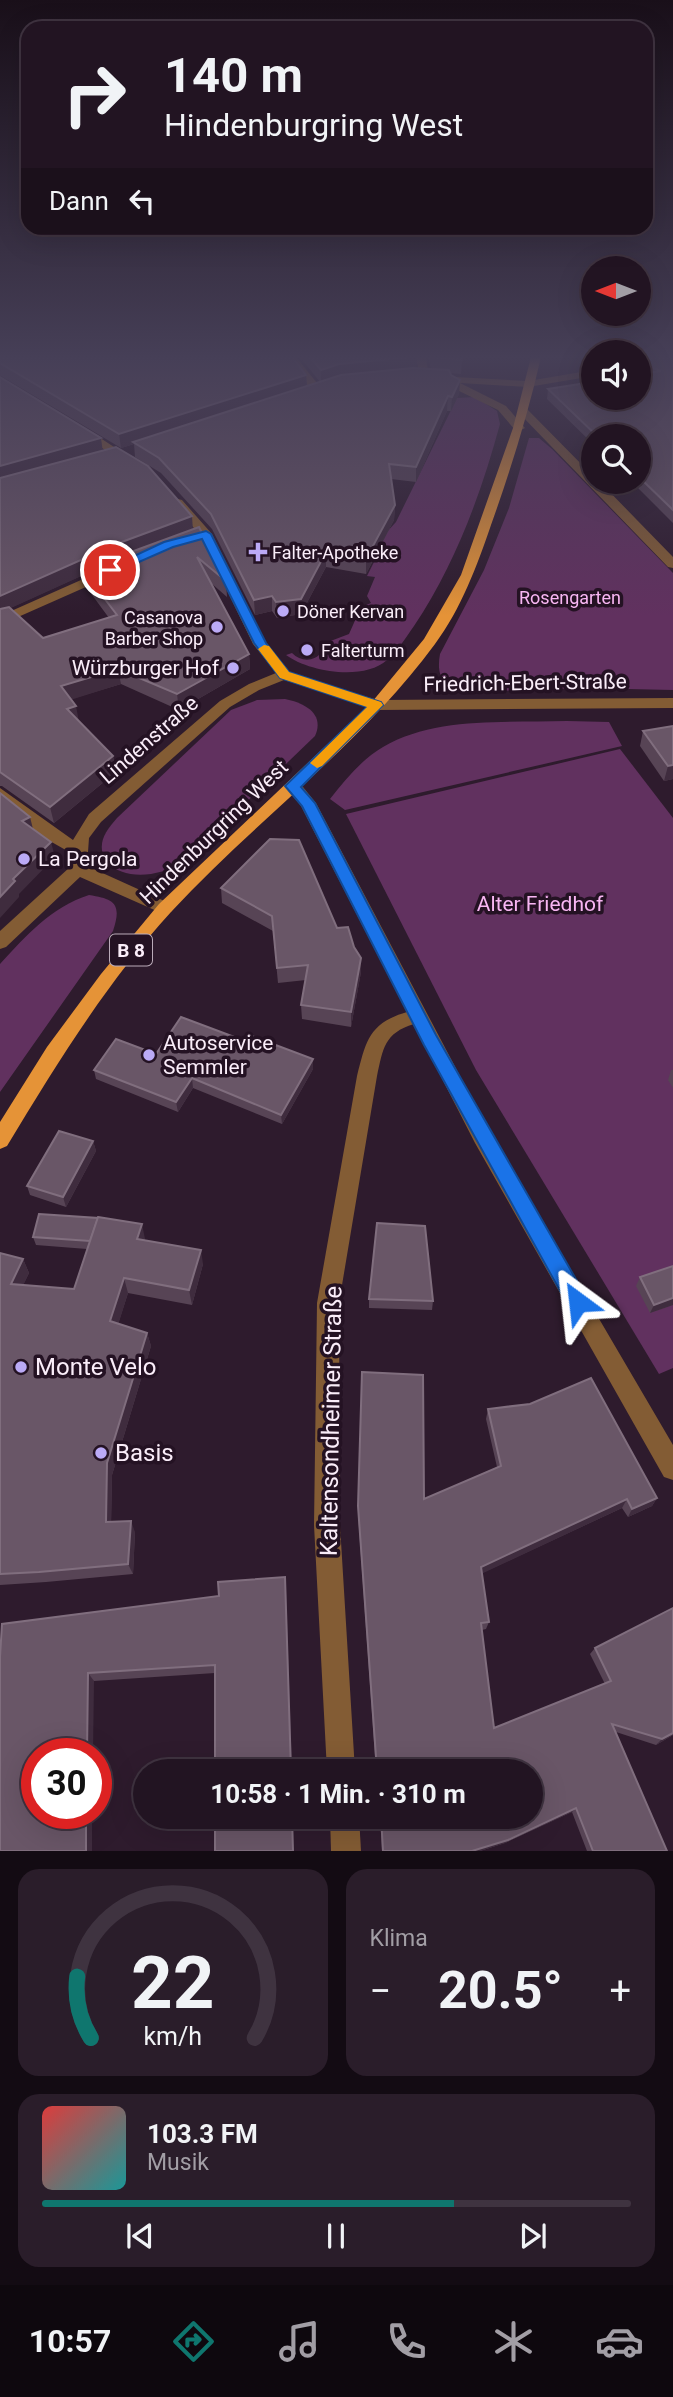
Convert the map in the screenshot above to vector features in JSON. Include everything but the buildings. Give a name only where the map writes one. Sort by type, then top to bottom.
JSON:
[{"type":"main road","name":"Hindenburgring West","points":[[0,1140],[54,1052],[107,979],[165,908],[377,705],[430,641],[467,575],[514,443]]},
{"type":"street","points":[[96,443],[113,457],[141,467]]},
{"type":"street","points":[[555,443],[673,564]]},
{"type":"street","points":[[113,457],[139,449]]},
{"type":"street","points":[[172,496],[200,536],[260,643],[285,675]]},
{"type":"street","points":[[0,621],[122,565]]},
{"type":"street","name":"Friedrich-Ebert-Straße","points":[[285,675],[377,705],[673,703]]},
{"type":"street","name":"Lindenstraße","points":[[78,869],[81,837],[95,818],[225,704],[254,687],[285,675]]},
{"type":"street","points":[[293,786],[314,815],[482,1137],[673,1468]]},
{"type":"street","points":[[0,793],[40,829],[79,850]]},
{"type":"street","points":[[0,942],[78,869],[165,908]]},
{"type":"street","name":"Kaltensondheimer Straße","points":[[340,1759],[327,1525],[328,1303],[366,1076],[376,1039],[397,1022],[417,1016]]},
{"type":"street","points":[[345,1829],[346,1851]]},
{"type":"green space","points":[[435,443],[495,443],[475,503],[442,579],[414,626],[391,656],[377,667],[336,672],[308,666],[286,655],[292,653],[299,658],[311,659],[322,652],[320,645],[349,634],[361,607],[371,603],[367,596],[375,577],[367,576],[382,546],[376,544],[396,522]]},
{"type":"green space","name":"Rosengarten","points":[[527,443],[545,443],[581,479],[581,494],[596,494],[673,573],[673,690],[581,688],[465,692],[446,684],[439,669],[440,654],[484,570],[509,508]]},
{"type":"green space","points":[[285,699],[300,703],[311,711],[317,722],[315,736],[183,863],[153,874],[142,875],[123,872],[105,861],[102,843],[117,818],[231,710],[257,700]]},
{"type":"green space","points":[[609,722],[622,746],[345,810],[330,799],[368,758],[403,737],[425,730],[472,723]]},
{"type":"green space","name":"Alter Friedhof","points":[[620,749],[673,818],[673,1368],[659,1374],[476,1070],[346,814]]},
{"type":"green space","points":[[89,895],[114,904],[117,915],[113,931],[0,1092],[0,964],[51,915]]},
{"type":"slow traffic","points":[[264,649],[285,675],[299,682],[377,705],[317,763]]},
{"type":"place","name":"Falter-Apotheke","points":[[258,552]]},
{"type":"place","name":"Döner Kervan","points":[[283,611]]},
{"type":"place","name":"Casanova Barber Shop","points":[[217,627]]},
{"type":"place","name":"Falterturm","points":[[307,650]]},
{"type":"place","name":"Würzburger Hof","points":[[233,668]]},
{"type":"place","name":"La Pergola","points":[[24,859]]},
{"type":"place","name":"Autoservice Semmler","points":[[149,1055]]},
{"type":"place","name":"Monte Velo","points":[[21,1367]]},
{"type":"place","name":"Basis","points":[[101,1453]]},
{"type":"route","points":[[110,570],[169,545],[206,534],[260,643],[285,675],[299,682],[377,705],[293,786],[308,803],[482,1137],[578,1302]]}]
